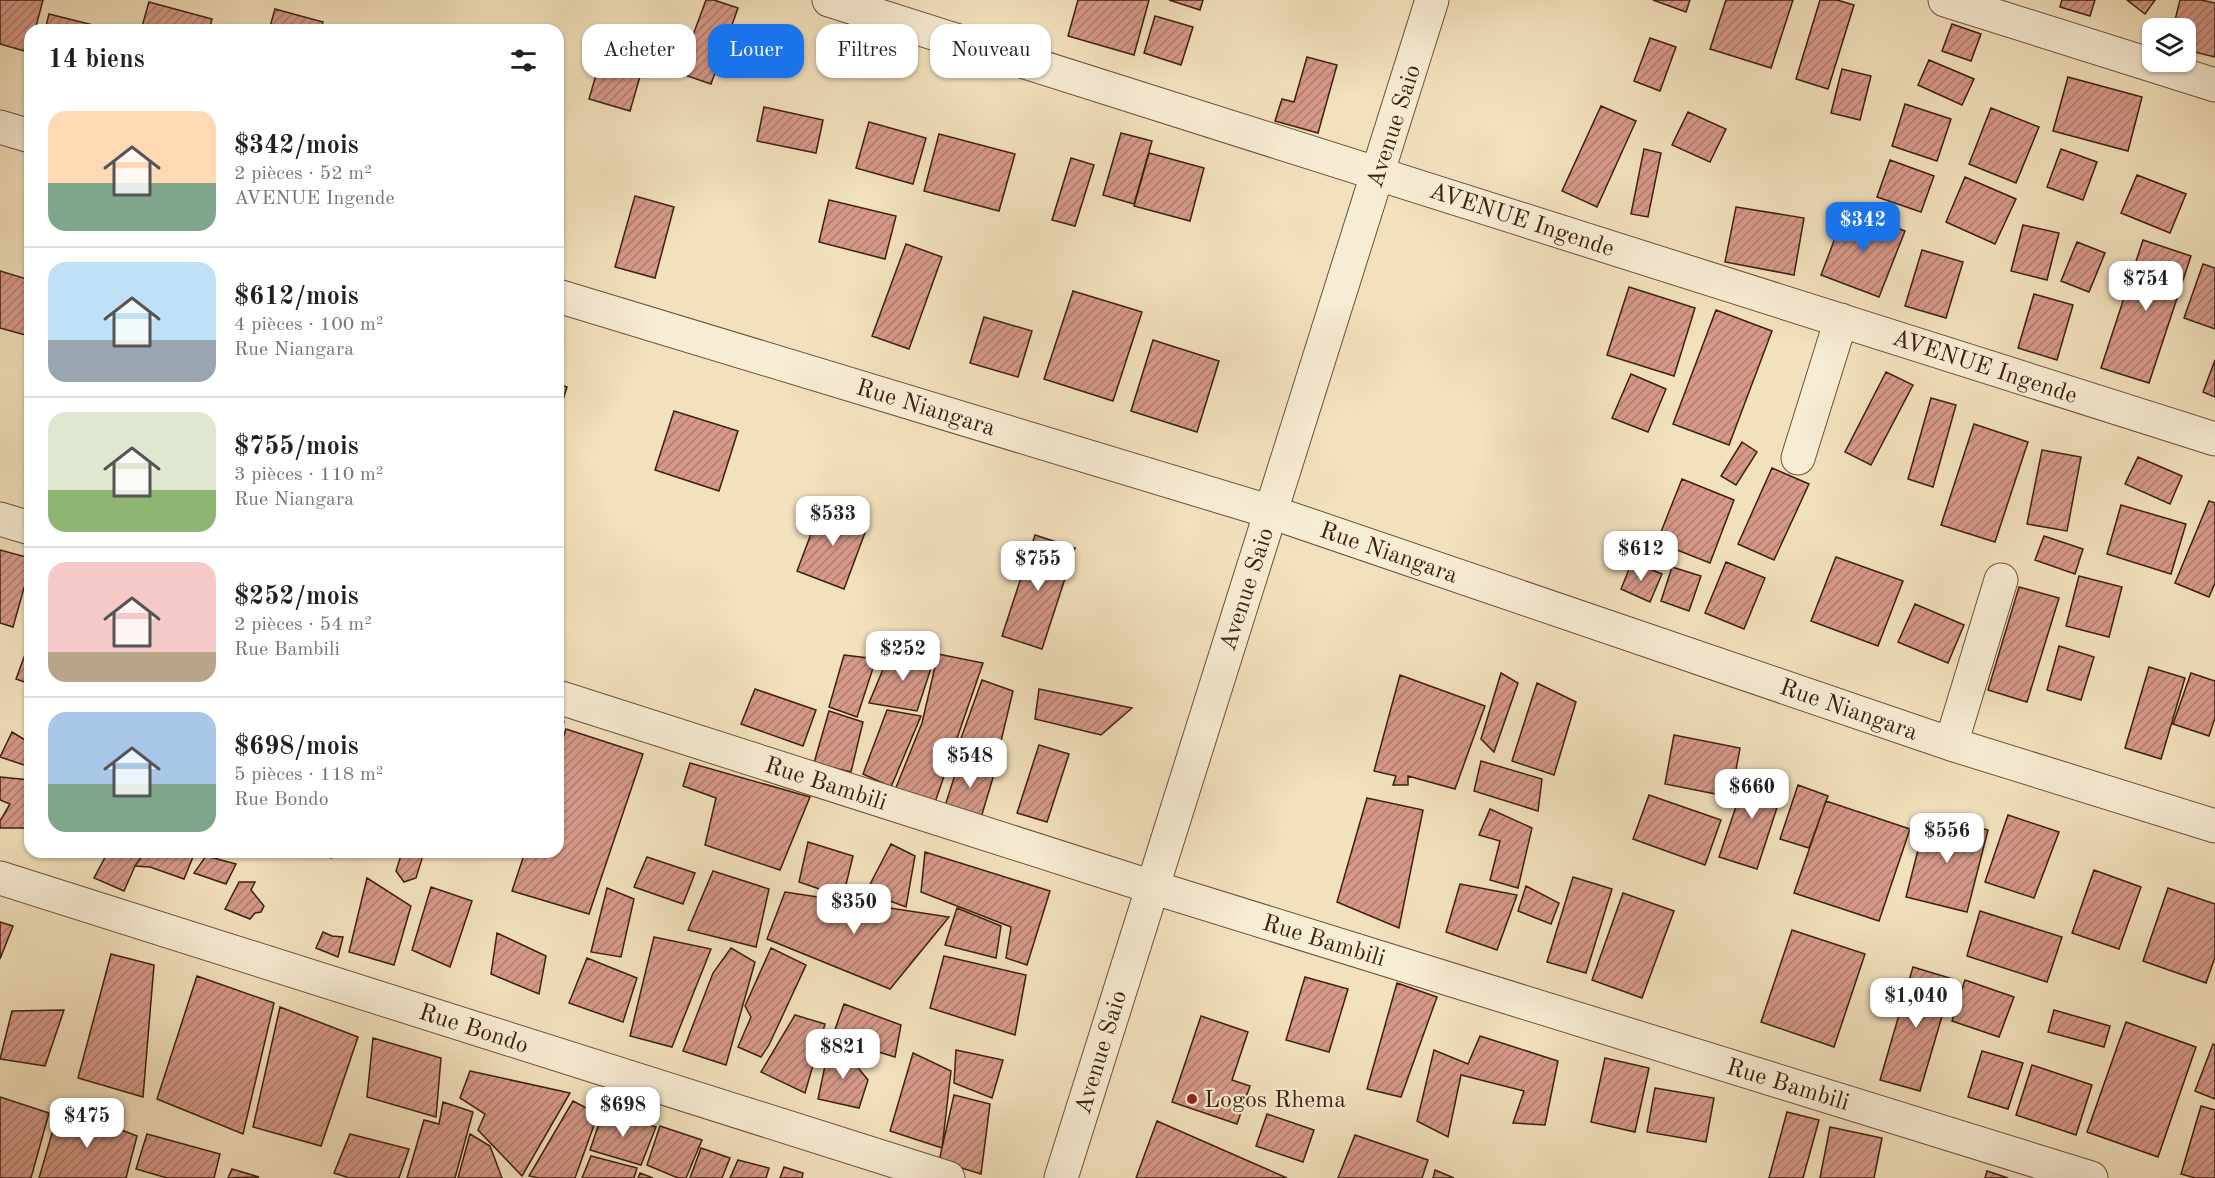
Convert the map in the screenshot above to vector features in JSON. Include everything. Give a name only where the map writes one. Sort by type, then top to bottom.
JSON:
[{"type":"street","name":"AVENUE Ingende","points":[[829,0],[2215,438]]},
{"type":"street","name":"Avenue Saio","points":[[1060,1178],[1432,0]]},
{"type":"street","points":[[1944,0],[2215,85]]},
{"type":"street","points":[[0,127],[24,134]]},
{"type":"street","name":"Rue Niangara","points":[[564,298],[1271,512],[1951,744],[2215,826]]},
{"type":"street","points":[[1798,458],[1841,320]]},
{"type":"street","points":[[0,519],[24,526]]},
{"type":"street","points":[[1951,744],[2001,580]]},
{"type":"street","name":"Rue Bambili","points":[[564,699],[1152,887],[2091,1178]]},
{"type":"street","name":"Rue Bondo","points":[[0,878],[948,1178]]},
{"type":"building","points":[[0,0],[43,0],[37,24],[24,24],[24,51],[0,44]]},
{"type":"building","points":[[706,0],[714,0],[738,8],[732,24],[708,24],[708,78],[713,78],[711,84],[694,78],[696,78],[696,27]]},
{"type":"building","points":[[1078,0],[1149,0],[1134,55],[1068,36]]},
{"type":"building","points":[[1169,0],[1203,0],[1200,10]]},
{"type":"building","points":[[1653,0],[1690,0],[1686,12]]},
{"type":"building","points":[[1726,0],[1793,0],[1771,68],[1710,49]]},
{"type":"building","points":[[1820,0],[1837,0],[1854,5],[1828,89],[1796,79]]},
{"type":"building","points":[[2062,0],[2095,0],[2090,16],[2060,7]]},
{"type":"building","points":[[2127,0],[2155,0],[2145,14]]},
{"type":"building","points":[[2180,0],[2215,3],[2215,57],[2196,52],[2196,18],[2176,18]]},
{"type":"building","points":[[149,2],[212,19],[211,24],[143,24]]},
{"type":"building","points":[[275,9],[323,22],[322,24],[271,24]]},
{"type":"building","points":[[49,14],[89,24],[46,24]]},
{"type":"building","points":[[1155,16],[1193,27],[1181,65],[1144,53]]},
{"type":"building","points":[[1952,24],[1981,34],[1971,61],[1942,51]]},
{"type":"building","points":[[1650,38],[1676,47],[1660,91],[1634,81]]},
{"type":"building","points":[[1307,57],[1337,65],[1318,133],[1275,121],[1282,99],[1294,102]]},
{"type":"building","points":[[1929,60],[1974,79],[1962,105],[1918,85]]},
{"type":"building","points":[[1842,69],[1871,76],[1860,120],[1831,113]]},
{"type":"building","points":[[2068,77],[2142,97],[2128,151],[2053,131]]},
{"type":"building","points":[[595,78],[640,78],[630,111],[589,99]]},
{"type":"building","points":[[1905,104],[1951,119],[1937,161],[1892,146]]},
{"type":"building","points":[[1601,106],[1636,121],[1597,207],[1562,191]]},
{"type":"building","points":[[764,107],[823,120],[816,153],[757,141]]},
{"type":"building","points":[[1991,108],[2039,127],[2016,183],[1969,164]]},
{"type":"building","points":[[1688,112],[1726,129],[1710,162],[1672,145]]},
{"type":"building","points":[[869,122],[926,138],[913,184],[856,168]]},
{"type":"building","points":[[1121,133],[1152,141],[1134,204],[1103,195]]},
{"type":"building","points":[[939,134],[1015,154],[999,211],[924,191]]},
{"type":"building","points":[[1644,149],[1661,153],[1648,217],[1631,214]]},
{"type":"building","points":[[2061,149],[2097,162],[2083,200],[2047,187]]},
{"type":"building","points":[[1149,153],[1204,168],[1190,221],[1134,206]]},
{"type":"building","points":[[1071,158],[1094,165],[1075,226],[1052,220]]},
{"type":"building","points":[[1890,160],[1934,176],[1921,212],[1877,197]]},
{"type":"building","points":[[2137,175],[2186,194],[2170,233],[2121,213]]},
{"type":"building","points":[[1965,177],[2016,199],[1995,244],[1946,222]]},
{"type":"building","points":[[635,196],[674,207],[655,278],[615,267]]},
{"type":"building","points":[[829,200],[896,216],[885,259],[819,242]]},
{"type":"building","points":[[1736,207],[1804,218],[1794,275],[1725,262]]},
{"type":"building","points":[[1846,209],[1905,231],[1879,297],[1821,275]]},
{"type":"building","points":[[2023,225],[2059,233],[2047,280],[2011,271]]},
{"type":"building","points":[[2143,240],[2191,256],[2149,383],[2101,368]]},
{"type":"building","points":[[2077,242],[2105,253],[2089,292],[2061,281]]},
{"type":"building","points":[[906,244],[942,257],[909,349],[872,336]]},
{"type":"building","points":[[1922,250],[1963,262],[1946,318],[1905,306]]},
{"type":"building","points":[[2203,264],[2215,268],[2215,329],[2184,318]]},
{"type":"building","points":[[0,271],[24,278],[24,335],[0,328]]},
{"type":"building","points":[[1629,287],[1695,308],[1674,376],[1607,355]]},
{"type":"building","points":[[1073,291],[1142,312],[1113,401],[1044,379]]},
{"type":"building","points":[[2034,294],[2073,305],[2057,360],[2018,348]]},
{"type":"building","points":[[1716,310],[1772,331],[1729,445],[1673,424]]},
{"type":"building","points":[[984,317],[1032,331],[1018,377],[970,363]]},
{"type":"building","points":[[1153,340],[1219,361],[1197,432],[1131,411]]},
{"type":"building","points":[[2215,360],[2215,397],[2203,392]]},
{"type":"building","points":[[1886,372],[1913,385],[1871,465],[1845,452]]},
{"type":"building","points":[[1631,374],[1666,389],[1648,432],[1612,418]]},
{"type":"building","points":[[1931,398],[1956,405],[1933,487],[1908,479]]},
{"type":"building","points":[[674,411],[738,431],[719,491],[655,470]]},
{"type":"building","points":[[1974,424],[2028,442],[1995,542],[1941,525]]},
{"type":"building","points":[[1742,442],[1757,452],[1736,485],[1721,476]]},
{"type":"building","points":[[2042,450],[2081,457],[2067,531],[2027,524]]},
{"type":"building","points":[[2138,457],[2182,476],[2170,504],[2125,484]]},
{"type":"building","points":[[1772,468],[1809,484],[1774,560],[1738,544]]},
{"type":"building","points":[[1682,479],[1734,500],[1710,563],[1657,542]]},
{"type":"building","points":[[2209,501],[2215,503],[2215,583],[2209,597],[2175,583]]},
{"type":"building","points":[[822,505],[869,522],[844,589],[797,571]]},
{"type":"building","points":[[2121,505],[2186,524],[2171,574],[2107,554]]},
{"type":"building","points":[[1035,535],[1075,548],[1042,649],[1002,636]]},
{"type":"building","points":[[2044,536],[2083,549],[2075,574],[2035,560]]},
{"type":"building","points":[[0,550],[24,556],[24,588],[13,627],[0,623]]},
{"type":"building","points":[[1836,557],[1903,581],[1878,646],[1811,621]]},
{"type":"building","points":[[1632,562],[1662,574],[1650,602],[1621,589]]},
{"type":"building","points":[[1726,562],[1765,578],[1744,629],[1705,613]]},
{"type":"building","points":[[1672,567],[1701,576],[1689,611],[1661,601]]},
{"type":"building","points":[[2079,576],[2122,587],[2109,637],[2066,626]]},
{"type":"building","points":[[2019,587],[2059,598],[2027,702],[1988,690]]},
{"type":"building","points":[[1915,604],[1964,625],[1948,663],[1898,642]]},
{"type":"building","points":[[2059,646],[2094,657],[2081,700],[2047,690]]},
{"type":"building","points":[[938,654],[983,663],[933,808],[893,795],[922,723]]},
{"type":"building","points":[[844,655],[876,659],[857,717],[829,707]]},
{"type":"building","points":[[889,655],[935,656],[917,711],[869,703]]},
{"type":"building","points":[[24,657],[24,682],[16,679]]},
{"type":"building","points":[[2149,667],[2185,678],[2161,759],[2125,748]]},
{"type":"building","points":[[1501,673],[1518,683],[1494,752],[1481,739]]},
{"type":"building","points":[[2191,673],[2215,681],[2215,718],[2209,736],[2173,724]]},
{"type":"building","points":[[1400,675],[1485,706],[1455,789],[1408,776],[1408,785],[1393,785],[1396,776],[1374,771]]},
{"type":"building","points":[[982,680],[1013,691],[997,758],[961,754],[960,741]]},
{"type":"building","points":[[1537,683],[1576,702],[1554,775],[1512,761]]},
{"type":"building","points":[[755,689],[816,710],[803,746],[741,724]]},
{"type":"building","points":[[1039,689],[1132,708],[1101,735],[1035,719]]},
{"type":"building","points":[[887,710],[921,716],[891,787],[863,774]]},
{"type":"building","points":[[829,711],[863,722],[851,772],[814,763]]},
{"type":"building","points":[[566,729],[643,754],[589,914],[512,891],[523,858],[564,858],[564,735]]},
{"type":"building","points":[[12,732],[24,739],[24,765],[0,757]]},
{"type":"building","points":[[1674,735],[1740,748],[1731,797],[1665,784]]},
{"type":"building","points":[[1039,745],[1069,754],[1047,822],[1017,813]]},
{"type":"building","points":[[960,759],[995,771],[980,821],[945,806]]},
{"type":"building","points":[[1481,761],[1542,779],[1538,811],[1474,791]]},
{"type":"building","points":[[690,763],[810,797],[780,870],[705,845],[716,798],[683,786]]},
{"type":"building","points":[[1748,771],[1785,783],[1757,869],[1719,857]]},
{"type":"building","points":[[0,777],[24,779],[24,828],[0,828],[0,821],[10,804],[0,800]]},
{"type":"building","points":[[1798,785],[1828,796],[1809,848],[1780,839]]},
{"type":"building","points":[[1649,795],[1721,820],[1705,865],[1633,839]]},
{"type":"building","points":[[1367,798],[1423,810],[1399,928],[1337,902]]},
{"type":"building","points":[[1826,801],[1910,829],[1879,921],[1794,893]]},
{"type":"building","points":[[1490,809],[1532,828],[1518,888],[1490,880],[1500,841],[1479,835]]},
{"type":"building","points":[[1927,815],[1988,830],[1967,912],[1906,897]]},
{"type":"building","points":[[2008,815],[2059,832],[2034,898],[1985,882]]},
{"type":"building","points":[[808,842],[853,856],[843,897],[799,882]]},
{"type":"building","points":[[891,844],[915,856],[906,907],[866,892]]},
{"type":"building","points":[[925,852],[1050,891],[1027,965],[1006,958],[1011,927],[921,892]]},
{"type":"building","points":[[647,857],[695,873],[683,904],[634,887]]},
{"type":"building","points":[[105,858],[141,858],[124,891],[94,878]]},
{"type":"building","points":[[141,858],[193,858],[184,879],[150,867],[135,866]]},
{"type":"building","points":[[205,858],[236,864],[226,884],[194,873]]},
{"type":"building","points":[[400,858],[422,858],[416,878],[404,882],[396,871]]},
{"type":"building","points":[[2094,870],[2141,887],[2119,949],[2072,933]]},
{"type":"building","points":[[713,871],[769,889],[756,947],[688,930]]},
{"type":"building","points":[[1573,877],[1612,889],[1586,973],[1547,962]]},
{"type":"building","points":[[367,878],[411,906],[394,965],[349,952]]},
{"type":"building","points":[[239,882],[255,882],[251,890],[264,906],[261,912],[255,913],[250,919],[225,909]]},
{"type":"building","points":[[1460,884],[1517,895],[1497,950],[1446,932]]},
{"type":"building","points":[[1526,886],[1559,903],[1551,924],[1518,911]]},
{"type":"building","points":[[431,887],[472,901],[450,967],[412,950]]},
{"type":"building","points":[[607,888],[634,899],[621,957],[591,952]]},
{"type":"building","points":[[2168,888],[2215,904],[2215,957],[2206,983],[2143,961]]},
{"type":"building","points":[[785,892],[949,917],[890,989],[767,939]]},
{"type":"building","points":[[1623,893],[1674,911],[1642,998],[1592,980]]},
{"type":"building","points":[[957,908],[1001,926],[996,958],[945,945]]},
{"type":"building","points":[[1980,911],[2062,937],[2047,982],[1967,956]]},
{"type":"building","points":[[0,922],[13,926],[0,959]]},
{"type":"building","points":[[1792,930],[1865,954],[1834,1047],[1761,1022]]},
{"type":"building","points":[[323,932],[343,937],[338,957],[316,948]]},
{"type":"building","points":[[497,933],[546,956],[539,994],[491,974]]},
{"type":"building","points":[[654,937],[711,949],[672,1047],[630,1036]]},
{"type":"building","points":[[731,948],[755,962],[726,1065],[683,1051],[713,973]]},
{"type":"building","points":[[771,948],[806,965],[769,1045],[761,1057],[738,1047],[751,1017],[745,1006]]},
{"type":"building","points":[[111,954],[154,965],[143,1097],[78,1078]]},
{"type":"building","points":[[944,956],[1026,975],[1015,1035],[930,1008]]},
{"type":"building","points":[[587,958],[637,978],[623,1022],[569,1003]]},
{"type":"building","points":[[1913,967],[1953,979],[1920,1091],[1880,1080]]},
{"type":"building","points":[[197,976],[274,1003],[243,1134],[157,1099]]},
{"type":"building","points":[[1305,977],[1348,989],[1329,1052],[1286,1040]]},
{"type":"building","points":[[1965,980],[2014,997],[1999,1037],[1952,1021]]},
{"type":"building","points":[[1397,983],[1437,997],[1401,1097],[1367,1089]]},
{"type":"building","points":[[844,1004],[901,1025],[895,1057],[832,1038]]},
{"type":"building","points":[[280,1007],[358,1037],[321,1146],[253,1127]]},
{"type":"building","points":[[64,1010],[45,1066],[0,1059],[12,1011]]},
{"type":"building","points":[[2054,1010],[2110,1026],[2104,1047],[2048,1032]]},
{"type":"building","points":[[795,1015],[825,1024],[805,1093],[761,1072]]},
{"type":"building","points":[[1201,1016],[1248,1032],[1232,1080],[1250,1086],[1237,1124],[1172,1102]]},
{"type":"building","points":[[2126,1022],[2196,1047],[2158,1157],[2087,1132]]},
{"type":"building","points":[[1480,1036],[1558,1061],[1545,1125],[1513,1123],[1524,1091],[1461,1075],[1448,1137],[1417,1121],[1434,1050],[1468,1064]]},
{"type":"building","points":[[373,1038],[441,1058],[436,1117],[367,1097]]},
{"type":"building","points":[[2213,1044],[2215,1045],[2215,1099],[2195,1091]]},
{"type":"building","points":[[829,1047],[859,1059],[859,1069],[868,1080],[859,1108],[818,1099]]},
{"type":"building","points":[[956,1050],[1003,1060],[992,1098],[954,1083]]},
{"type":"building","points":[[1982,1051],[2023,1063],[2008,1109],[1968,1097]]},
{"type":"building","points":[[913,1053],[951,1071],[942,1148],[890,1131]]},
{"type":"building","points":[[1605,1058],[1649,1068],[1635,1132],[1591,1122]]},
{"type":"building","points":[[2032,1065],[2092,1085],[2076,1135],[2016,1115]]},
{"type":"building","points":[[470,1071],[570,1093],[522,1176],[478,1130],[485,1114],[460,1098]]},
{"type":"building","points":[[1655,1088],[1714,1098],[1706,1142],[1647,1132]]},
{"type":"building","points":[[954,1095],[990,1104],[981,1174],[939,1161]]},
{"type":"building","points":[[0,1097],[49,1113],[31,1178],[0,1178]]},
{"type":"building","points":[[573,1101],[598,1114],[575,1178],[529,1176]]},
{"type":"building","points":[[443,1102],[473,1112],[455,1178],[407,1178],[424,1120],[439,1124]]},
{"type":"building","points":[[60,1106],[137,1136],[126,1178],[39,1178]]},
{"type":"building","points":[[2201,1106],[2215,1110],[2215,1178],[2195,1178],[2181,1174]]},
{"type":"building","points":[[603,1112],[656,1127],[641,1165],[590,1150]]},
{"type":"building","points":[[1787,1112],[1819,1120],[1803,1178],[1769,1178]]},
{"type":"building","points":[[1267,1114],[1314,1130],[1303,1162],[1256,1146]]},
{"type":"building","points":[[1157,1121],[1287,1178],[1136,1178]]},
{"type":"building","points":[[660,1126],[702,1140],[686,1178],[678,1178],[647,1165]]},
{"type":"building","points":[[1830,1127],[1882,1138],[1874,1178],[1820,1178]]},
{"type":"building","points":[[147,1134],[220,1154],[214,1178],[167,1178],[136,1169]]},
{"type":"building","points":[[350,1134],[409,1149],[399,1178],[349,1178],[334,1173]]},
{"type":"building","points":[[470,1134],[490,1146],[502,1178],[458,1178]]},
{"type":"building","points":[[1355,1135],[1428,1160],[1422,1178],[1338,1178]]},
{"type":"building","points":[[701,1148],[730,1158],[722,1178],[690,1178]]},
{"type":"building","points":[[591,1156],[637,1168],[634,1178],[582,1178]]},
{"type":"building","points":[[738,1160],[769,1168],[766,1178],[730,1178]]},
{"type":"building","points":[[784,1167],[803,1173],[802,1178],[780,1178]]},
{"type":"building","points":[[232,1169],[259,1177],[228,1178]]},
{"type":"building","points":[[1435,1170],[1454,1178],[1433,1178]]},
{"type":"building","points":[[1987,1171],[2008,1178],[1985,1178]]},
{"type":"building","points":[[640,1173],[653,1178],[638,1178]]},
{"type":"place","name":"Logos Rhema","points":[[1192,1099]]}]
